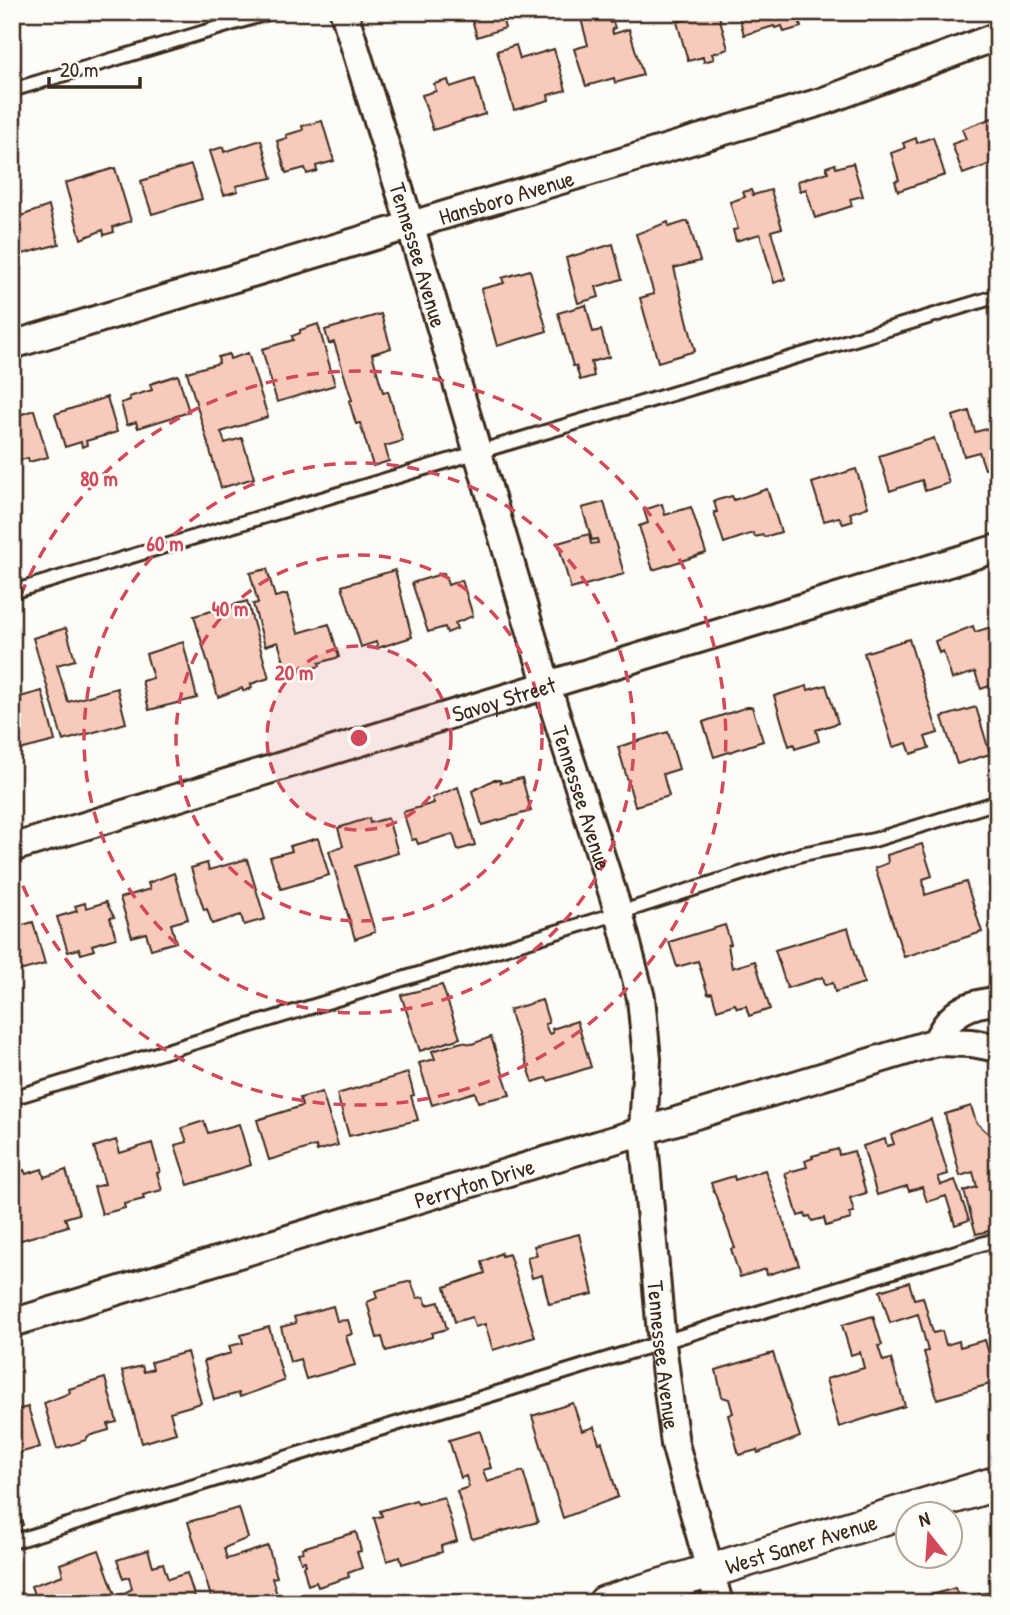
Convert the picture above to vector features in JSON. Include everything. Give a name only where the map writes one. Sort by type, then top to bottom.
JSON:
[{"type":"street","name":"Tennessee Avenue","points":[[344,12],[410,224],[547,687],[619,913],[641,998],[647,1059],[643,1130],[662,1344],[675,1444],[719,1603]]},
{"type":"street","name":"Hansboro Avenue","points":[[12,345],[824,100],[998,36]]},
{"type":"street","name":"Savoy Street","points":[[12,848],[998,548]]},
{"type":"street","points":[[936,1042],[944,1026],[958,1012],[980,1002],[998,1001]]},
{"type":"street","name":"Perryton Drive","points":[[12,1323],[936,1042],[972,1043],[998,1048]]},
{"type":"street","name":"West Saner Avenue","points":[[605,1603],[998,1483]]},
{"type":"lane","points":[[12,90],[271,12]]},
{"type":"lane","points":[[12,593],[998,296]]},
{"type":"lane","points":[[12,1098],[619,913],[802,854],[874,840],[998,802]]},
{"type":"lane","points":[[12,1542],[998,1239]]},
{"type":"building","points":[[470,12],[500,12],[505,28],[477,37]]},
{"type":"building","points":[[606,12],[615,28],[612,29],[613,34],[629,29],[643,75],[615,83],[614,78],[586,86],[574,49],[588,45],[581,19]]},
{"type":"building","points":[[718,12],[728,49],[712,54],[714,59],[704,62],[703,57],[688,61],[677,22]]},
{"type":"building","points":[[738,12],[797,12],[801,27],[784,32],[782,26],[774,26],[744,35]]},
{"type":"building","points":[[516,45],[520,59],[554,49],[566,90],[548,95],[549,100],[514,110],[497,51]]},
{"type":"building","points":[[475,79],[485,114],[433,130],[422,95],[436,91],[434,84],[448,80],[450,87]]},
{"type":"building","points":[[998,116],[998,166],[995,167],[993,163],[963,174],[952,144],[966,139],[962,129]]},
{"type":"building","points":[[322,121],[334,161],[316,166],[317,171],[307,174],[305,168],[286,173],[277,141],[303,130],[302,126]]},
{"type":"building","points":[[933,137],[945,175],[898,191],[895,181],[899,180],[891,153],[905,148],[903,143],[916,138],[917,143]]},
{"type":"building","points":[[261,140],[272,178],[236,186],[238,191],[224,195],[210,151],[223,147],[224,152]]},
{"type":"building","points":[[853,163],[863,196],[850,199],[852,206],[815,218],[806,189],[800,191],[798,181],[828,172],[826,167],[835,164],[836,168]]},
{"type":"building","points":[[191,165],[202,199],[152,214],[141,181]]},
{"type":"building","points":[[115,168],[131,221],[113,227],[114,232],[104,235],[103,230],[81,239],[65,183]]},
{"type":"building","points":[[751,190],[753,195],[771,190],[782,228],[771,231],[785,279],[774,283],[760,234],[736,241],[733,230],[738,229],[730,202],[745,197],[743,192]]},
{"type":"building","points":[[49,206],[59,244],[12,257],[12,219]]},
{"type":"building","points":[[688,221],[700,261],[674,268],[695,351],[658,362],[640,298],[654,294],[636,234],[668,222],[669,227]]},
{"type":"building","points":[[613,244],[622,279],[596,287],[599,297],[578,303],[566,258]]},
{"type":"building","points":[[530,270],[547,331],[497,346],[481,289],[504,283],[502,278]]},
{"type":"building","points":[[586,305],[593,332],[601,330],[609,357],[591,362],[594,376],[580,380],[576,366],[573,366],[558,313]]},
{"type":"building","points":[[381,314],[391,348],[372,354],[383,392],[388,391],[403,441],[385,446],[389,461],[373,466],[360,423],[356,424],[349,401],[352,400],[334,342],[329,344],[325,330]]},
{"type":"building","points":[[318,324],[335,385],[277,402],[262,349],[293,340],[292,336],[300,333],[300,330]]},
{"type":"building","points":[[248,353],[268,417],[221,432],[225,443],[242,438],[254,478],[221,488],[187,372],[219,363],[218,357],[229,354],[230,359]]},
{"type":"building","points":[[178,375],[189,412],[138,428],[136,422],[127,425],[121,403],[130,400],[129,397],[152,390],[150,384]]},
{"type":"building","points":[[107,397],[117,432],[86,441],[87,445],[82,447],[81,442],[65,447],[55,414]]},
{"type":"building","points":[[34,410],[48,457],[29,462],[28,458],[12,462],[12,420]]},
{"type":"building","points":[[969,411],[975,432],[998,426],[998,466],[985,469],[979,452],[964,456],[953,416]]},
{"type":"building","points":[[934,438],[949,483],[925,491],[922,480],[890,491],[879,456]]},
{"type":"building","points":[[856,469],[868,507],[850,513],[853,521],[843,524],[839,517],[824,521],[812,483]]},
{"type":"building","points":[[767,489],[781,532],[764,537],[755,537],[753,533],[724,543],[714,512],[717,512],[714,501],[732,496],[734,500]]},
{"type":"building","points":[[604,502],[624,574],[571,589],[558,543],[589,534],[591,544],[598,543],[597,539],[592,540],[582,508]]},
{"type":"building","points":[[662,504],[665,515],[691,507],[706,553],[653,570],[639,526],[648,523],[644,510]]},
{"type":"building","points":[[267,569],[275,597],[287,594],[298,633],[329,624],[339,657],[319,663],[320,666],[288,675],[278,642],[265,646],[253,604],[258,603],[250,573]]},
{"type":"building","points":[[395,570],[412,637],[378,648],[376,642],[361,647],[342,586]]},
{"type":"building","points":[[444,573],[448,585],[462,580],[473,616],[455,623],[457,629],[447,633],[445,627],[428,632],[412,583]]},
{"type":"building","points":[[247,601],[269,678],[251,684],[252,688],[243,691],[242,688],[218,697],[194,616]]},
{"type":"building","points":[[973,626],[975,632],[991,627],[998,647],[998,683],[981,689],[975,672],[952,679],[943,651],[939,653],[935,641]]},
{"type":"building","points":[[66,628],[75,660],[57,665],[68,702],[117,688],[126,723],[63,741],[33,638]]},
{"type":"building","points":[[909,639],[938,733],[925,737],[929,748],[911,754],[907,743],[893,747],[864,653]]},
{"type":"building","points":[[183,642],[197,698],[149,710],[142,681],[153,678],[146,654]]},
{"type":"building","points":[[826,685],[838,723],[816,730],[819,741],[795,749],[794,744],[789,746],[774,696],[807,686],[808,690]]},
{"type":"building","points":[[42,691],[55,741],[12,752],[12,707],[21,704],[20,697]]},
{"type":"building","points":[[752,707],[763,741],[714,757],[703,722]]},
{"type":"building","points":[[976,707],[990,754],[957,764],[942,717]]},
{"type":"building","points":[[668,732],[679,769],[663,774],[669,796],[635,806],[618,747]]},
{"type":"building","points":[[522,778],[531,811],[482,825],[472,791],[493,780],[500,780],[501,783]]},
{"type":"building","points":[[458,787],[475,845],[458,850],[453,834],[418,844],[416,839],[412,840],[403,812],[434,803],[432,798]]},
{"type":"building","points":[[369,818],[370,823],[388,818],[398,853],[355,866],[375,932],[355,939],[329,851],[343,846],[338,828]]},
{"type":"building","points":[[318,838],[329,875],[281,889],[270,857],[292,851],[290,846]]},
{"type":"building","points":[[922,844],[932,876],[923,879],[925,895],[966,882],[982,932],[904,957],[875,868],[888,863],[887,855]]},
{"type":"building","points":[[247,859],[265,919],[244,925],[241,915],[212,924],[207,909],[204,910],[191,868],[207,863],[209,870]]},
{"type":"building","points":[[174,873],[188,919],[171,924],[176,942],[151,949],[146,933],[132,937],[120,898],[150,889],[148,883]]},
{"type":"building","points":[[106,902],[114,917],[110,918],[116,938],[92,945],[94,950],[81,954],[79,949],[68,952],[57,917],[77,911],[75,906],[85,903],[86,908]]},
{"type":"building","points":[[33,922],[45,964],[12,973],[12,928]]},
{"type":"building","points":[[725,925],[731,944],[728,945],[732,968],[755,961],[770,1009],[749,1016],[746,1006],[737,1008],[735,1004],[717,1010],[712,993],[708,994],[698,961],[677,967],[669,942]]},
{"type":"building","points":[[848,928],[864,983],[835,992],[833,983],[825,985],[823,977],[787,988],[775,950]]},
{"type":"building","points":[[442,985],[460,1038],[420,1051],[401,995]]},
{"type":"building","points":[[542,1000],[549,1023],[545,1024],[549,1034],[553,1033],[552,1029],[577,1021],[591,1067],[548,1081],[546,1078],[533,1082],[509,1010]]},
{"type":"building","points":[[491,1037],[510,1095],[478,1102],[475,1092],[432,1105],[419,1063],[435,1059],[432,1051],[462,1042],[472,1044]]},
{"type":"building","points":[[408,1073],[418,1120],[349,1136],[337,1094]]},
{"type":"building","points":[[322,1092],[338,1145],[317,1151],[316,1146],[269,1160],[257,1120],[302,1106],[300,1098]]},
{"type":"building","points":[[971,1106],[976,1122],[998,1143],[998,1199],[989,1201],[997,1229],[976,1234],[964,1191],[977,1187],[973,1172],[960,1176],[945,1114]]},
{"type":"building","points":[[931,1119],[948,1174],[938,1177],[941,1185],[955,1180],[969,1220],[955,1225],[946,1196],[927,1202],[922,1187],[909,1191],[907,1186],[877,1195],[863,1146],[885,1139],[887,1146],[894,1144],[891,1135]]},
{"type":"building","points":[[204,1121],[208,1133],[239,1124],[251,1165],[188,1185],[175,1145],[187,1142],[182,1128]]},
{"type":"building","points":[[116,1140],[120,1153],[152,1143],[162,1190],[143,1195],[144,1199],[124,1204],[125,1208],[102,1214],[94,1187],[105,1184],[94,1147]]},
{"type":"building","points":[[838,1149],[839,1155],[854,1151],[866,1193],[850,1198],[854,1212],[849,1213],[851,1219],[826,1226],[824,1218],[812,1221],[810,1216],[806,1217],[805,1214],[798,1216],[785,1173],[807,1167],[805,1161],[813,1158],[812,1156]]},
{"type":"building","points":[[42,1169],[44,1177],[66,1170],[79,1214],[65,1218],[68,1226],[18,1241],[12,1221],[12,1174],[24,1170],[26,1174]]},
{"type":"building","points":[[765,1170],[799,1265],[767,1275],[766,1269],[740,1277],[731,1249],[735,1248],[711,1183],[734,1176],[735,1180]]},
{"type":"building","points":[[579,1234],[593,1294],[549,1304],[542,1275],[532,1278],[527,1257],[537,1255],[534,1246]]},
{"type":"building","points":[[501,1253],[502,1256],[509,1254],[535,1337],[493,1350],[485,1324],[475,1327],[472,1317],[455,1322],[445,1287],[485,1273],[482,1262]]},
{"type":"building","points":[[411,1281],[417,1298],[424,1297],[427,1305],[439,1302],[447,1329],[432,1333],[432,1337],[386,1351],[382,1337],[377,1338],[367,1302],[377,1298],[375,1291]]},
{"type":"building","points":[[909,1282],[914,1299],[923,1297],[933,1333],[942,1331],[946,1345],[959,1341],[960,1347],[985,1340],[997,1382],[937,1399],[924,1352],[928,1351],[918,1314],[890,1323],[880,1291]]},
{"type":"building","points":[[333,1306],[337,1321],[348,1320],[352,1334],[346,1336],[355,1365],[306,1379],[300,1359],[290,1362],[281,1327],[296,1323],[294,1317]]},
{"type":"building","points":[[873,1316],[882,1345],[878,1346],[883,1361],[891,1359],[905,1406],[839,1427],[826,1379],[864,1368],[860,1352],[851,1355],[842,1325]]},
{"type":"building","points":[[269,1327],[284,1381],[240,1397],[239,1393],[214,1400],[204,1361],[231,1353],[229,1346],[243,1343],[241,1335]]},
{"type":"building","points":[[187,1352],[201,1403],[170,1412],[176,1433],[142,1443],[122,1371],[142,1366],[144,1372],[153,1369],[151,1362]]},
{"type":"building","points":[[773,1353],[800,1437],[758,1453],[757,1450],[739,1455],[728,1415],[733,1413],[729,1399],[722,1397],[716,1370]]},
{"type":"building","points":[[105,1378],[117,1422],[108,1424],[109,1430],[57,1449],[44,1403],[70,1393],[69,1389]]},
{"type":"building","points":[[573,1403],[582,1431],[594,1427],[599,1443],[602,1442],[618,1497],[563,1518],[532,1416]]},
{"type":"building","points":[[28,1407],[40,1447],[12,1455],[12,1411]]},
{"type":"building","points":[[480,1431],[491,1468],[483,1470],[487,1482],[523,1471],[538,1522],[472,1539],[457,1491],[469,1487],[466,1476],[461,1478],[449,1440]]},
{"type":"building","points":[[12,1490],[23,1525],[12,1529]]},
{"type":"building","points":[[444,1497],[457,1541],[441,1546],[442,1552],[402,1564],[400,1557],[387,1561],[374,1518],[382,1516],[380,1511],[416,1500],[418,1504]]},
{"type":"building","points":[[239,1508],[248,1538],[224,1548],[227,1559],[268,1546],[277,1577],[272,1578],[278,1598],[263,1603],[213,1603],[188,1522]]},
{"type":"building","points":[[356,1532],[361,1551],[357,1552],[362,1568],[348,1573],[349,1577],[318,1587],[316,1582],[308,1585],[303,1566],[306,1565],[305,1561],[301,1562],[298,1553],[303,1552],[302,1548]]},
{"type":"building","points":[[99,1550],[116,1597],[101,1603],[37,1603],[31,1586],[63,1575],[60,1564]]},
{"type":"building","points":[[148,1550],[153,1566],[163,1563],[168,1579],[187,1573],[195,1598],[194,1603],[118,1603],[116,1597],[132,1589],[129,1577],[123,1579],[117,1560]]},
{"type":"building","points":[[955,1588],[961,1603],[905,1603]]},
{"type":"building","points":[[998,1591],[998,1603],[982,1603],[979,1594]]}]
